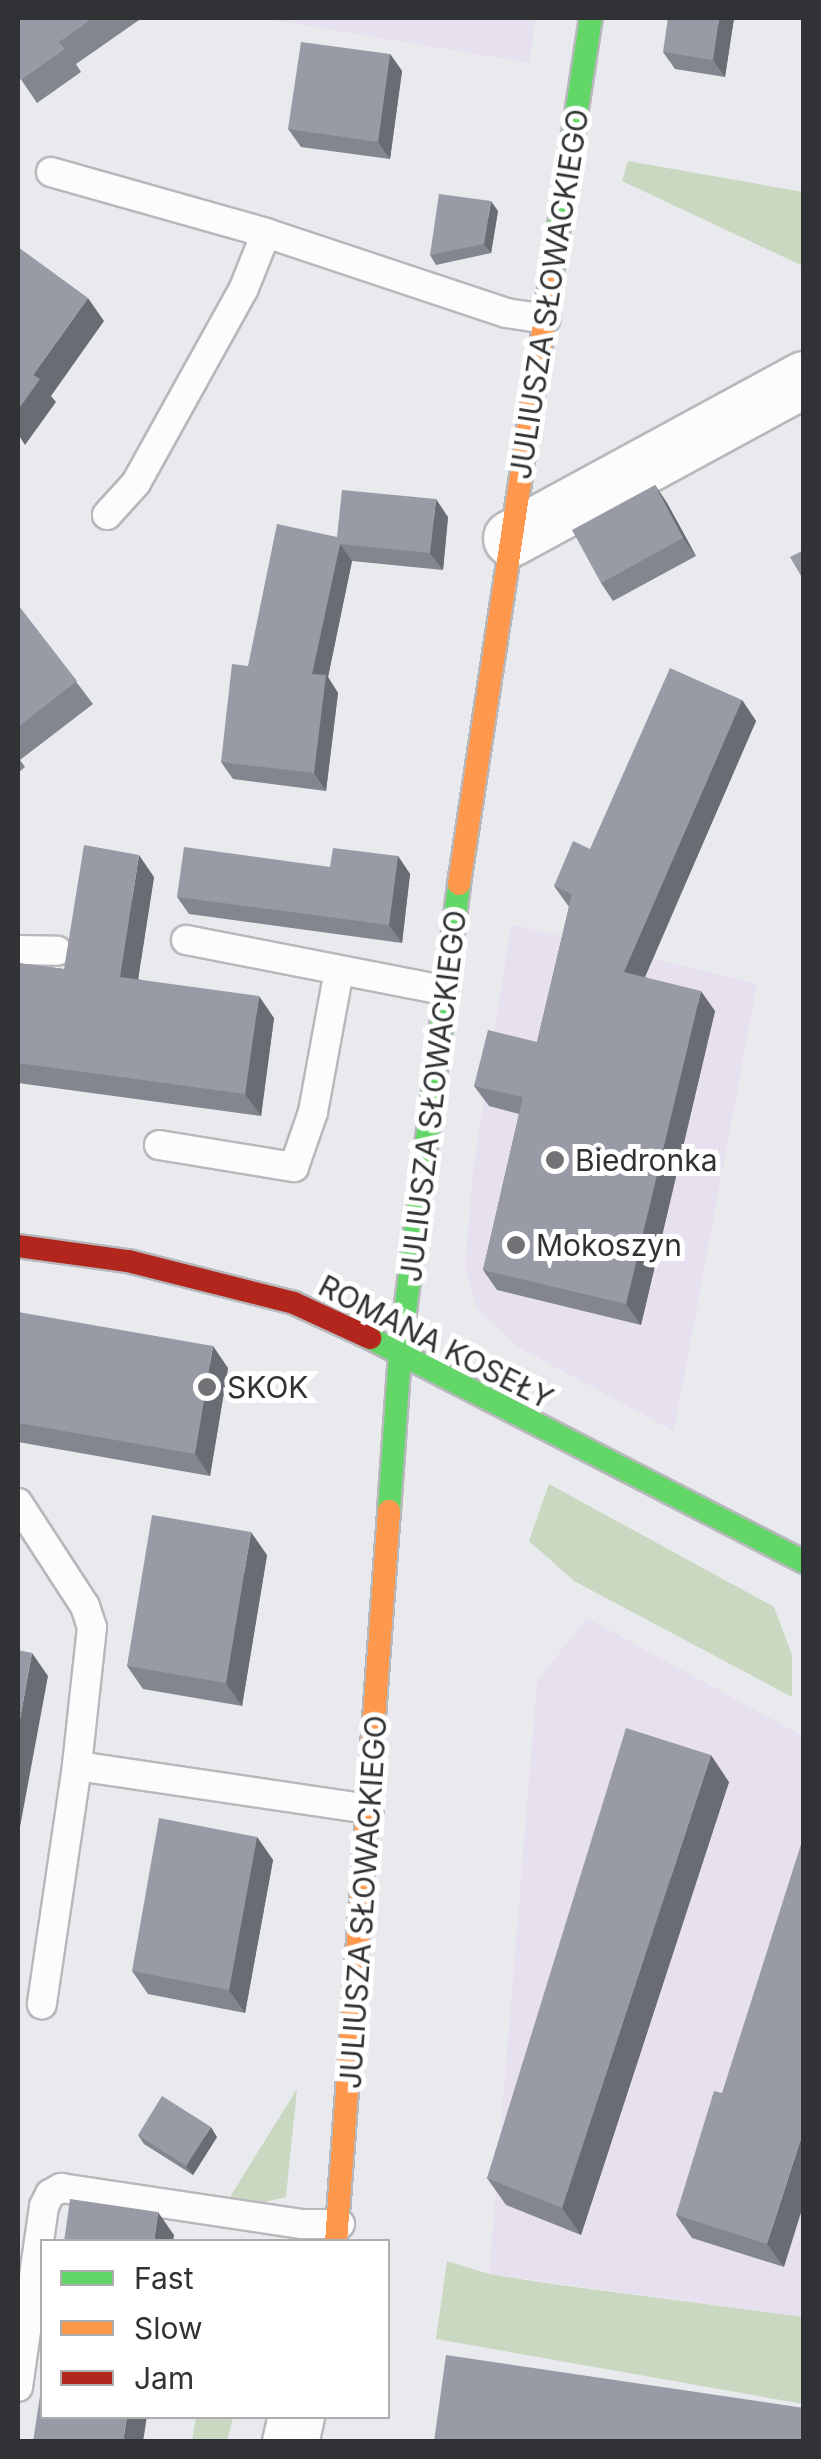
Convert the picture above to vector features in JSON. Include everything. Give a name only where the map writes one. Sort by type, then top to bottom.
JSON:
[{"type":"street","name":"JULIUSZA SŁOWACKIEGO","points":[[338,2233],[400,1352],[418,1232],[442,990],[592,18]]},
{"type":"street","points":[[512,538],[804,379]]},
{"type":"street","name":"ROMANA KOSEŁY","points":[[18,1246],[128,1260],[294,1304],[400,1352],[504,1411],[804,1562]]},
{"type":"lane","points":[[51,172],[266,233],[506,313],[546,319]]},
{"type":"lane","points":[[108,515],[136,483],[244,288],[266,233]]},
{"type":"lane","points":[[186,940],[442,990]]},
{"type":"lane","points":[[18,950],[57,951]]},
{"type":"lane","points":[[159,1146],[294,1167],[313,1112],[338,970]]},
{"type":"lane","points":[[18,1504],[85,1606],[92,1627],[77,1766],[42,2004]]},
{"type":"lane","points":[[77,1766],[369,1809]]},
{"type":"lane","points":[[18,2387],[44,2206],[50,2194],[61,2188],[302,2224],[338,2233]]},
{"type":"shaded area","points":[[261,18],[535,18],[530,63]]},
{"type":"shaded area","points":[[511,924],[757,984],[674,1431],[518,1347],[477,1309],[465,1269],[473,1171]]},
{"type":"shaded area","points":[[587,1618],[803,1736],[803,2317],[489,2274],[537,1681]]},
{"type":"green space","points":[[628,161],[803,192],[803,266],[622,181]]},
{"type":"green space","points":[[549,1484],[774,1607],[792,1655],[792,1697],[574,1581],[529,1541]]},
{"type":"green space","points":[[297,2089],[286,2197],[265,2202],[230,2197]]},
{"type":"green space","points":[[447,2261],[489,2274],[552,2284],[803,2317],[803,2404],[436,2339]]},
{"type":"green space","points":[[196,2419],[232,2419],[227,2441],[192,2441]]},
{"type":"building","points":[[18,18],[93,18],[59,42],[65,49],[21,80]]},
{"type":"building","points":[[668,18],[719,18],[713,60],[663,52]]},
{"type":"building","points":[[301,42],[390,54],[378,142],[288,129]]},
{"type":"building","points":[[439,194],[491,201],[484,244],[430,255]]},
{"type":"building","points":[[18,247],[88,298],[33,375],[40,379],[18,410]]},
{"type":"building","points":[[655,485],[683,538],[601,583],[572,530]]},
{"type":"building","points":[[342,490],[436,499],[430,553],[340,544],[312,674],[326,675],[314,773],[221,762],[232,664],[248,666],[277,524],[337,537]]},
{"type":"building","points":[[804,550],[804,581],[790,557]]},
{"type":"building","points":[[18,605],[77,681],[18,727]]},
{"type":"building","points":[[670,668],[742,700],[624,972],[701,991],[626,1304],[483,1270],[523,1097],[474,1086],[488,1030],[537,1042],[572,894],[554,886],[573,841],[590,849]]},
{"type":"building","points":[[84,845],[139,855],[120,977],[259,996],[245,1094],[18,1063],[18,963],[64,969]]},
{"type":"building","points":[[184,847],[330,867],[333,848],[398,856],[389,925],[177,897]]},
{"type":"building","points":[[18,1312],[213,1346],[195,1454],[18,1423]]},
{"type":"building","points":[[152,1515],[251,1532],[226,1683],[127,1666]]},
{"type":"building","points":[[18,1650],[32,1653],[18,1730]]},
{"type":"building","points":[[626,1728],[711,1755],[562,2208],[487,2178]]},
{"type":"building","points":[[159,1818],[257,1837],[229,1990],[132,1971]]},
{"type":"building","points":[[803,1838],[804,2129],[767,2244],[676,2215],[714,2091],[722,2093]]},
{"type":"building","points":[[162,2096],[211,2127],[186,2166],[138,2135]]},
{"type":"building","points":[[70,2199],[158,2212],[154,2239],[64,2239]]},
{"type":"building","points":[[446,2355],[804,2408],[804,2442],[434,2442]]},
{"type":"building","points":[[40,2395],[40,2419],[127,2419],[123,2442],[33,2442]]},
{"type":"traffic: fast","points":[[550,285],[591,18]]},
{"type":"traffic: fast","points":[[389,1511],[400,1352],[459,884]]},
{"type":"traffic: fast","points":[[370,1338],[804,1562]]},
{"type":"traffic: slow","points":[[459,884],[550,285]]},
{"type":"traffic: slow","points":[[336,2239],[389,1511]]},
{"type":"traffic: jam","points":[[18,1246],[128,1261],[294,1303],[370,1338]]},
{"type":"place","name":"Biedronka","points":[[555,1160]]},
{"type":"place","name":"Mokoszyn","points":[[516,1245]]},
{"type":"place","name":"SKOK","points":[[207,1387]]}]
